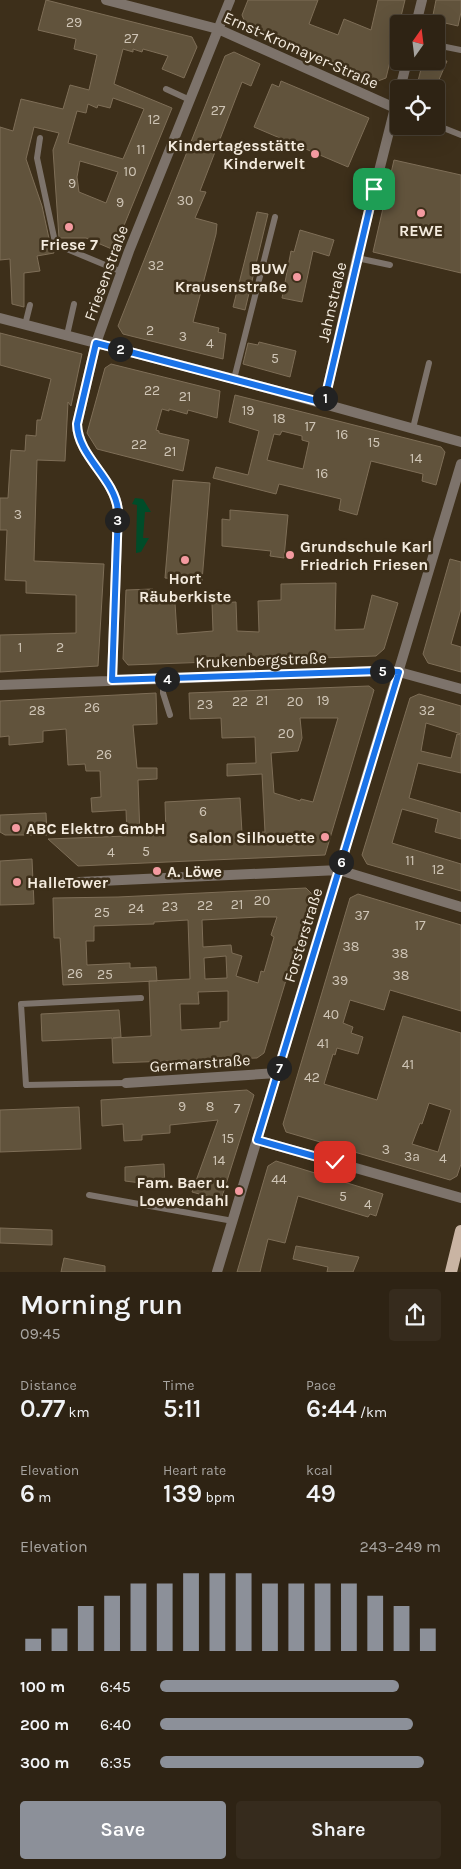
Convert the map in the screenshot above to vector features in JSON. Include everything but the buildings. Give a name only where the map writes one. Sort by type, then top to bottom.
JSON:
[{"type":"main road","points":[[451,1272],[461,1232]]},
{"type":"street","name":"Ernst-Kromayer-Straße","points":[[106,0],[218,29],[390,105]]},
{"type":"street","name":"Friesenstraße","points":[[112,680],[117,499],[112,488],[81,443],[77,424],[96,343],[122,272],[230,0]]},
{"type":"street","points":[[418,15],[422,0]]},
{"type":"street","name":"Jahnstraße","points":[[324,403],[357,258],[390,134]]},
{"type":"street","points":[[0,318],[324,403],[461,442]]},
{"type":"street","name":"Forsterstraße","points":[[217,1272],[461,464]]},
{"type":"street","name":"Krukenbergstraße","points":[[0,685],[378,671],[399,672],[461,689]]},
{"type":"street","points":[[79,882],[339,870],[461,907]]},
{"type":"street","name":"Germarstraße","points":[[126,1083],[277,1073]]},
{"type":"street","points":[[257,1140],[461,1198]]},
{"type":"lane","points":[[445,47],[461,50]]},
{"type":"lane","points":[[166,89],[190,100]]},
{"type":"lane","points":[[445,129],[461,135]]},
{"type":"lane","points":[[40,138],[37,158],[55,242],[62,247],[122,272]]},
{"type":"lane","points":[[234,379],[276,216]]},
{"type":"lane","points":[[357,258],[390,265]]},
{"type":"lane","points":[[67,335],[74,304]]},
{"type":"lane","points":[[25,324],[30,305]]},
{"type":"lane","points":[[413,428],[429,364]]},
{"type":"lane","points":[[163,679],[163,693],[170,714]]},
{"type":"lane","points":[[126,1083],[26,1085],[21,1004],[141,998]]},
{"type":"lane","points":[[89,1195],[233,1221]]},
{"type":"green space","points":[[135,498],[143,499],[151,512],[145,512],[143,538],[149,538],[141,552],[136,553],[137,505],[132,504]]},
{"type":"place","name":"Kindertagesstätte Kinderwelt","points":[[315,154]]},
{"type":"place","name":"REWE","points":[[421,213]]},
{"type":"place","name":"Friese 7","points":[[69,227]]},
{"type":"place","name":"BUW Krausenstraße","points":[[297,277]]},
{"type":"place","name":"Grundschule Karl Friedrich Friesen","points":[[290,555]]},
{"type":"place","name":"Hort Räuberkiste","points":[[185,560]]},
{"type":"place","name":"ABC Elektro GmbH","points":[[16,828]]},
{"type":"place","name":"Salon Silhouette","points":[[325,837]]},
{"type":"place","name":"A. Löwe","points":[[157,871]]},
{"type":"place","name":"HalleTower","points":[[17,882]]},
{"type":"place","name":"Fam. Baer u. Loewendahl","points":[[239,1191]]},
{"type":"route","points":[[335,1162],[257,1140],[399,672],[378,671],[112,680],[117,499],[112,488],[81,443],[77,424],[96,343],[324,403],[374,189]]}]
